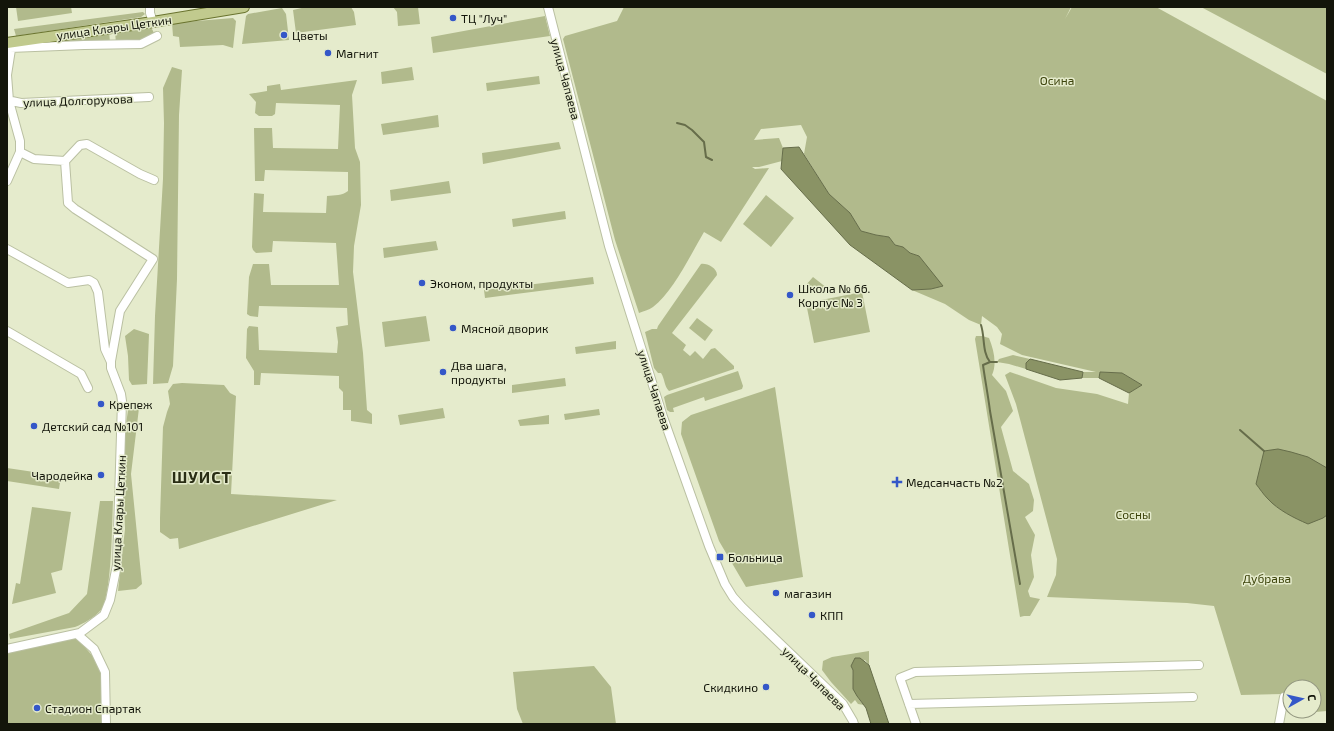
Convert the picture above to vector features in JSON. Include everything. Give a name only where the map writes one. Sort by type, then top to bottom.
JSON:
[{"type":"main road","name":"улица Клары Цеткин","points":[[10,45],[244,7]]},
{"type":"street","points":[[150,7],[153,22]]},
{"type":"street","name":"улица Чапаева","points":[[548,7],[612,253],[667,431],[724,584],[742,607],[843,704],[854,724]]},
{"type":"street","points":[[7,181],[20,152],[20,141],[8,101],[7,75],[10,45],[141,44],[157,36]]},
{"type":"street","name":"улица Долгорукова","points":[[8,101],[21,103],[149,97]]},
{"type":"street","points":[[111,362],[120,311],[154,259],[75,209],[68,203],[65,161],[80,145],[87,144],[140,174],[154,180]]},
{"type":"street","points":[[20,152],[34,159],[65,161]]},
{"type":"street","name":"улица Клары Цеткин","points":[[7,249],[68,283],[89,280],[94,283],[98,292],[105,348],[111,362],[111,368],[121,394],[122,401],[117,565],[110,600],[104,615],[80,633],[7,649]]},
{"type":"street","points":[[7,331],[81,374],[88,388]]},
{"type":"street","points":[[77,634],[94,649],[105,672],[106,724]]},
{"type":"street","points":[[916,724],[900,678],[914,672],[1199,665]]},
{"type":"street","points":[[908,704],[1193,697]]},
{"type":"street","points":[[1279,724],[1282,708]]},
{"type":"green space","points":[[16,7],[71,7],[72,13],[18,21]]},
{"type":"green space","points":[[306,7],[351,7],[354,12],[356,25],[296,33],[293,10]]},
{"type":"green space","points":[[393,7],[418,7],[420,24],[398,26],[397,12]]},
{"type":"green space","points":[[624,7],[1071,7],[1065,19],[1072,7],[1156,7],[1327,101],[1327,711],[1322,711],[1322,679],[1282,679],[1282,694],[1241,695],[1214,606],[1187,603],[1047,597],[1056,575],[1057,559],[1016,404],[1005,375],[1010,372],[1056,388],[1097,394],[1128,404],[1129,393],[1142,385],[1122,373],[1100,372],[1099,378],[1082,378],[1083,372],[1096,372],[1022,355],[1000,344],[1002,334],[997,327],[982,316],[981,325],[969,320],[945,304],[912,290],[931,289],[942,286],[919,256],[910,253],[903,247],[895,245],[889,237],[861,231],[850,213],[829,194],[804,154],[807,137],[801,125],[761,129],[754,140],[779,138],[783,148],[782,161],[759,167],[752,167],[755,169],[769,168],[721,242],[704,232],[668,292],[653,307],[639,313],[615,240],[563,39],[565,36],[617,21]]},
{"type":"green space","points":[[1201,7],[1327,7],[1327,74]]},
{"type":"green space","points":[[282,8],[286,14],[289,40],[242,44],[246,16],[248,14]]},
{"type":"green space","points":[[143,12],[145,14],[141,17],[16,36],[14,29]]},
{"type":"green space","points":[[545,16],[550,36],[433,53],[431,37]]},
{"type":"green space","points":[[233,18],[236,21],[233,48],[223,45],[180,47],[179,37],[173,36],[172,23]]},
{"type":"green space","points":[[151,27],[154,33],[141,43],[116,43],[115,32]]},
{"type":"green space","points":[[109,30],[110,43],[28,45]]},
{"type":"green space","points":[[172,67],[182,70],[179,115],[177,279],[173,366],[168,383],[153,384],[155,316],[163,179],[163,88]]},
{"type":"green space","points":[[412,67],[414,80],[382,84],[381,72]]},
{"type":"green space","points":[[539,76],[540,84],[487,91],[486,83]]},
{"type":"green space","points":[[357,80],[352,95],[355,148],[360,162],[361,205],[354,246],[353,272],[363,353],[367,410],[372,414],[372,424],[351,421],[351,410],[343,410],[343,392],[339,388],[339,376],[261,373],[260,385],[254,385],[254,371],[246,358],[247,329],[249,326],[258,327],[259,350],[337,353],[338,342],[336,327],[348,325],[347,308],[259,306],[258,317],[247,314],[249,277],[253,264],[269,264],[271,285],[339,285],[336,243],[273,241],[272,252],[256,253],[253,250],[254,193],[264,194],[263,212],[326,213],[327,196],[341,195],[348,191],[348,172],[265,170],[264,181],[255,181],[254,128],[272,128],[273,148],[338,149],[340,105],[276,103],[275,114],[272,116],[259,116],[255,113],[256,102],[249,94],[267,91],[267,86],[280,84],[281,90]]},
{"type":"green space","points":[[438,115],[439,127],[383,135],[381,124]]},
{"type":"green space","points":[[559,142],[561,149],[483,164],[482,153]]},
{"type":"green space","points":[[449,181],[451,193],[391,201],[390,190]]},
{"type":"green space","points":[[766,195],[794,218],[771,247],[743,224]]},
{"type":"green space","points":[[565,211],[566,219],[513,227],[512,219]]},
{"type":"green space","points":[[436,241],[438,250],[384,258],[383,248]]},
{"type":"green space","points":[[701,264],[711,266],[717,272],[717,275],[672,333],[686,345],[683,350],[690,356],[695,351],[703,359],[711,349],[715,348],[734,366],[734,369],[669,391],[661,373],[658,373],[654,368],[645,332],[652,329],[657,329]]},
{"type":"green space","points":[[593,277],[594,284],[485,298],[484,290]]},
{"type":"green space","points":[[813,277],[827,288],[799,293]]},
{"type":"green space","points":[[862,292],[870,332],[814,343],[806,303]]},
{"type":"green space","points":[[426,316],[430,341],[385,347],[382,322]]},
{"type":"green space","points":[[697,318],[713,330],[705,341],[689,328]]},
{"type":"green space","points":[[134,329],[149,334],[147,384],[132,385],[129,380],[125,336]]},
{"type":"green space","points":[[976,336],[989,338],[991,343],[995,362],[992,375],[1006,391],[1013,411],[1001,427],[1013,471],[1029,484],[1034,500],[1033,511],[1025,517],[1035,535],[1031,555],[1034,577],[1028,591],[1030,597],[1040,599],[1030,616],[1020,617],[975,339]]},
{"type":"green space","points":[[616,341],[616,349],[576,354],[575,347]]},
{"type":"green space","points":[[1013,355],[1030,359],[1026,363],[1026,369],[997,362],[999,359]]},
{"type":"green space","points":[[738,371],[743,386],[742,389],[705,401],[704,397],[673,408],[674,412],[667,410],[664,397],[667,395]]},
{"type":"green space","points":[[565,378],[566,386],[512,393],[512,385]]},
{"type":"green space","points":[[173,384],[224,385],[230,393],[236,396],[231,494],[337,500],[179,549],[178,538],[170,539],[160,532],[160,518],[163,427],[170,404],[168,391]]},
{"type":"green space","points":[[775,387],[803,577],[746,587],[719,541],[681,434],[682,422],[691,415]]},
{"type":"green space","points":[[129,404],[139,408],[131,474],[142,584],[136,589],[118,591],[125,529],[122,450]]},
{"type":"green space","points":[[443,408],[445,418],[400,425],[398,415]]},
{"type":"green space","points":[[599,409],[600,415],[565,420],[564,414]]},
{"type":"green space","points":[[549,415],[549,424],[520,426],[518,420]]},
{"type":"green space","points":[[7,468],[61,476],[59,489],[7,481]]},
{"type":"green space","points":[[100,501],[113,501],[109,574],[105,602],[101,610],[89,620],[75,627],[10,639],[9,634],[69,613],[87,594]]},
{"type":"green space","points":[[32,507],[71,512],[62,570],[51,573],[56,593],[12,604],[16,583],[20,584]]},
{"type":"green space","points":[[77,638],[96,660],[102,671],[105,724],[7,724],[7,653]]},
{"type":"green space","points":[[869,651],[869,665],[865,660],[853,670],[855,689],[858,698],[864,705],[858,704],[855,700],[851,704],[822,670],[823,661],[832,657]]},
{"type":"green space","points":[[594,666],[611,687],[616,724],[523,724],[517,709],[513,672]]},
{"type":"shaded area","points":[[799,147],[829,194],[850,213],[861,231],[889,237],[895,245],[903,247],[910,253],[919,256],[943,286],[931,289],[912,290],[850,245],[781,169],[783,148]]},
{"type":"shaded area","points":[[1030,359],[1083,372],[1082,378],[1060,380],[1026,369],[1026,363]]},
{"type":"shaded area","points":[[1100,372],[1122,373],[1142,385],[1129,393],[1099,378]]},
{"type":"shaded area","points":[[1278,449],[1308,457],[1327,468],[1327,515],[1323,518],[1308,524],[1297,519],[1272,503],[1256,484],[1264,451]]},
{"type":"shaded area","points":[[855,658],[860,658],[869,665],[889,724],[871,724],[866,708],[853,689],[853,670],[851,666]]},
{"type":"waterway","points":[[677,123],[685,125],[704,142],[706,157],[712,160]]},
{"type":"waterway","points":[[981,325],[987,358],[990,362],[997,362]]},
{"type":"waterway","points":[[990,362],[983,365],[1020,584]]},
{"type":"waterway","points":[[1240,430],[1264,451]]},
{"type":"place","name":"ТЦ \"Луч\"","points":[[453,18]]},
{"type":"place","name":"Цветы","points":[[284,35]]},
{"type":"place","name":"Магнит","points":[[328,53]]},
{"type":"place","name":"Эконом, продукты","points":[[422,283]]},
{"type":"place","name":"Школа № 66. Корпус № 3","points":[[790,295]]},
{"type":"place","name":"Мясной дворик","points":[[453,328]]},
{"type":"place","name":"Два шага, продукты","points":[[443,372]]},
{"type":"place","name":"Крепеж","points":[[101,404]]},
{"type":"place","name":"Детский сад №101","points":[[34,426]]},
{"type":"place","name":"Чародейка","points":[[101,475]]},
{"type":"place","name":"Медсанчасть №2","points":[[897,482]]},
{"type":"place","name":"Больница","points":[[720,557]]},
{"type":"place","name":"магазин","points":[[776,593]]},
{"type":"place","name":"КПП","points":[[812,615]]},
{"type":"place","name":"Скидкино","points":[[766,687]]},
{"type":"place","name":"Стадион Спартак","points":[[37,708]]},
{"type":"district","name":"ШУИСТ","points":[[202,476]]},
{"type":"park label","name":"Осина","points":[[1057,80]]},
{"type":"park label","name":"Сосны","points":[[1133,514]]},
{"type":"park label","name":"Дубрава","points":[[1267,578]]}]
